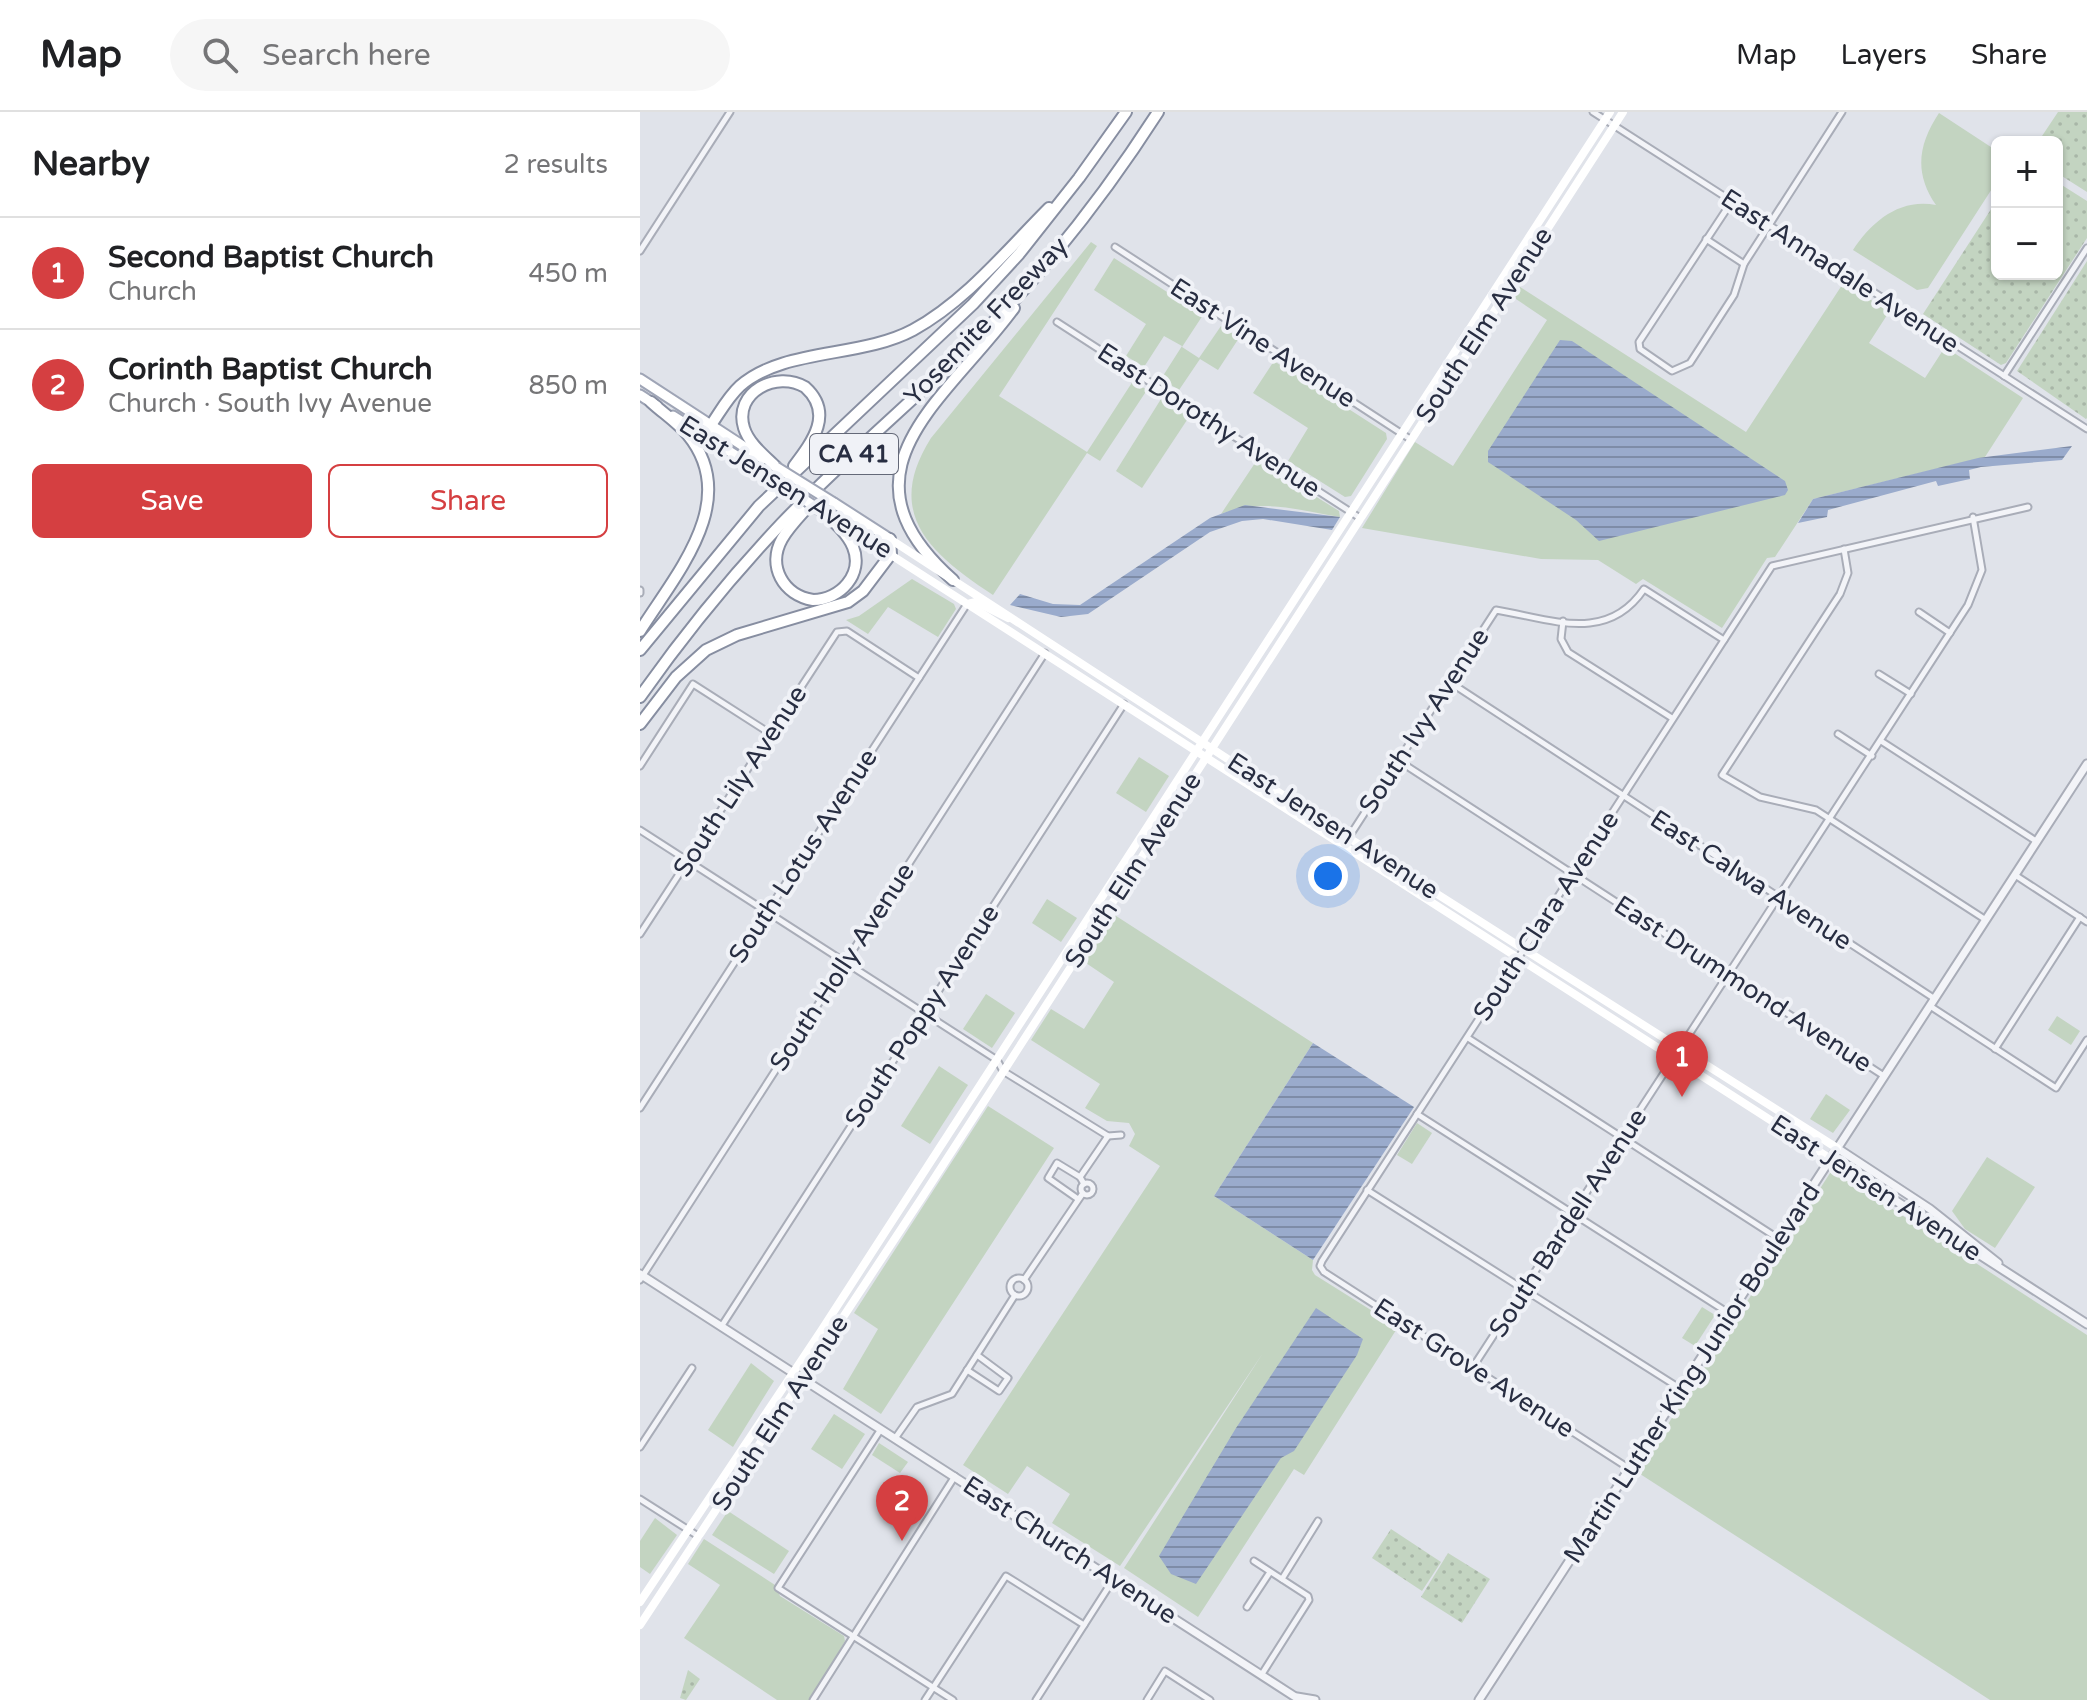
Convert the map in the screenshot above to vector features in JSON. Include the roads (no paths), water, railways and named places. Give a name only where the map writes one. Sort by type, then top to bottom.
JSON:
[{"type":"highway","name":"Yosemite Freeway","points":[[640,650],[723,546],[773,494],[973,304],[1079,178],[1126,112]]},
{"type":"highway","name":"Yosemite Freeway","points":[[640,697],[732,578],[847,460],[963,352],[1043,267],[1101,196],[1158,112]]},
{"type":"highway","points":[[713,441],[711,425],[740,387],[765,370],[867,348],[891,340],[931,319],[974,283],[1079,178]]},
{"type":"highway","points":[[953,580],[923,551],[907,526],[897,488],[900,462],[916,429],[996,332],[1043,267]]},
{"type":"highway","points":[[773,494],[819,427],[820,410],[814,397],[805,387],[791,380],[775,380],[760,387],[747,402],[743,414],[748,438],[776,467]]},
{"type":"highway","points":[[640,631],[699,538],[708,498],[703,462],[696,446],[684,430],[651,402]]},
{"type":"highway","points":[[823,512],[852,544],[856,563],[851,578],[840,592],[813,600],[793,593],[781,580],[777,550],[786,532],[847,460]]},
{"type":"highway","points":[[640,724],[676,677],[706,650],[737,635],[848,602],[872,581],[891,554],[890,539]]},
{"type":"main road","name":"South Elm Avenue","points":[[640,1602],[793,1375],[1203,741],[1410,439],[1623,112]]},
{"type":"main road","name":"South Elm Avenue","points":[[640,1625],[1213,748],[1356,516],[1401,434],[1608,116]]},
{"type":"main road","name":"East Jensen Avenue","points":[[640,379],[1349,838],[1837,1148]]},
{"type":"main road","name":"East Jensen Avenue","points":[[640,395],[1207,757],[1516,960],[1831,1159]]},
{"type":"main road","points":[[967,604],[976,602],[1000,616],[1012,618]]},
{"type":"main road","points":[[1045,653],[1055,654],[1076,667],[1089,667]]},
{"type":"street","points":[[640,251],[730,112]]},
{"type":"street","name":"East Annadale Avenue","points":[[1593,112],[1608,116],[1614,125],[2087,429]]},
{"type":"street","points":[[1732,201],[1639,342],[1640,349],[1672,371],[1690,363],[1733,299],[1744,264],[1842,112]]},
{"type":"street","points":[[1706,239],[1744,264]]},
{"type":"street","name":"East Vine Avenue","points":[[1115,247],[1410,439]]},
{"type":"street","points":[[2004,376],[2087,248]]},
{"type":"street","name":"East Dorothy Avenue","points":[[1057,322],[1356,516]]},
{"type":"street","points":[[1986,920],[1803,805],[1760,797],[1722,775],[1840,594],[1848,573],[1844,549],[1973,517],[2028,507]]},
{"type":"street","name":"South Bardell Avenue","points":[[1473,1367],[1975,593],[1982,570],[1973,517]]},
{"type":"street","name":"South Clara Avenue","points":[[1320,1266],[1772,566],[1844,549]]},
{"type":"street","name":"South Ivy Avenue","points":[[1342,848],[1496,610],[1594,624],[1612,620],[1632,606],[1644,589],[1724,640]]},
{"type":"street","name":"South Lotus Avenue","points":[[640,1108],[967,604]]},
{"type":"street","points":[[1919,612],[1950,633]]},
{"type":"street","points":[[1563,621],[1561,639],[1568,652],[1672,718]]},
{"type":"street","name":"South Lily Avenue","points":[[640,934],[834,636],[842,629],[919,678]]},
{"type":"street","name":"South Holly Avenue","points":[[641,1277],[1045,653]]},
{"type":"street","points":[[1879,674],[1911,694]]},
{"type":"street","name":"East Calwa Avenue","points":[[1448,681],[1779,899],[2056,1088],[2087,1040]]},
{"type":"street","points":[[640,766],[693,684],[771,734]]},
{"type":"street","name":"South Poppy Avenue","points":[[720,1328],[1124,704]]},
{"type":"street","points":[[1838,734],[1872,756]]},
{"type":"street","points":[[1881,741],[2036,841]]},
{"type":"street","name":"East Drummond Avenue","points":[[1399,761],[1884,1076]]},
{"type":"street","name":"Martin Luther King Junior Boulevard","points":[[1479,1700],[2087,764]]},
{"type":"street","points":[[640,830],[997,1060],[1003,1071],[1108,1136],[1121,1135]]},
{"type":"street","points":[[2015,875],[2087,922]]},
{"type":"street","points":[[1995,1049],[2080,917]]},
{"type":"street","points":[[1468,1038],[1779,1239]]},
{"type":"street","points":[[1417,1114],[1730,1314]]},
{"type":"street","points":[[1080,1177],[1108,1136]]},
{"type":"street","name":"East Jensen Avenue","points":[[1837,1148],[1937,1214],[2021,1281]]},
{"type":"street","name":"East Jensen Avenue","points":[[1831,1159],[2087,1324]]},
{"type":"street","points":[[896,1437],[917,1407],[952,1394],[1015,1295],[1012,1283],[1024,1280],[1081,1196],[1084,1184],[1080,1177],[1057,1163],[1048,1178],[1081,1196],[1088,1195],[1093,1189],[1089,1183],[1084,1184]]},
{"type":"street","points":[[1367,1190],[1681,1389]]},
{"type":"street","name":"East Grove Avenue","points":[[1320,1266],[1630,1469]]},
{"type":"street","name":"East Church Avenue","points":[[641,1277],[802,1381],[882,1428],[1299,1698],[1315,1700]]},
{"type":"street","points":[[1015,1295],[1026,1293],[1028,1287],[1024,1280]]},
{"type":"street","points":[[967,1370],[999,1391],[1008,1378],[977,1355]]},
{"type":"street","points":[[640,1447],[692,1368]]},
{"type":"street","points":[[882,1428],[778,1588],[953,1700]]},
{"type":"street","points":[[813,1700],[955,1476]]},
{"type":"street","points":[[640,1499],[699,1537]]},
{"type":"street","points":[[1282,1579],[1318,1521]]},
{"type":"street","points":[[1254,1561],[1309,1600],[1262,1674]]},
{"type":"street","points":[[1247,1607],[1270,1572]]},
{"type":"street","points":[[925,1700],[1006,1576],[1084,1625]]},
{"type":"street","points":[[1036,1700],[1114,1578]]},
{"type":"street","points":[[1147,1700],[1165,1671],[1210,1700]]},
{"type":"water","points":[[1560,340],[1572,341],[1785,481],[1788,490],[1785,495],[1599,541],[1576,520],[1488,462],[1488,451]]},
{"type":"water","points":[[2072,446],[2062,460],[1981,467],[1969,470],[1970,479],[1938,486],[1936,481],[1828,510],[1827,517],[1798,523],[1813,499],[1978,458]]},
{"type":"water","points":[[1245,505],[1340,517],[1332,530],[1263,519],[1242,521],[1210,532],[1088,614],[1061,617],[1010,605],[1020,594],[1053,604],[1080,605],[1210,518]]},
{"type":"water","points":[[1313,1043],[1414,1107],[1313,1260],[1214,1196]]},
{"type":"water","points":[[1316,1308],[1363,1339],[1357,1355],[1294,1451],[1281,1458],[1196,1584],[1171,1574],[1159,1556],[1236,1428]]},
{"type":"place","name":"Second Baptist Church","points":[[1682,1097]]},
{"type":"place","name":"Corinth Baptist Church","points":[[902,1541]]}]
